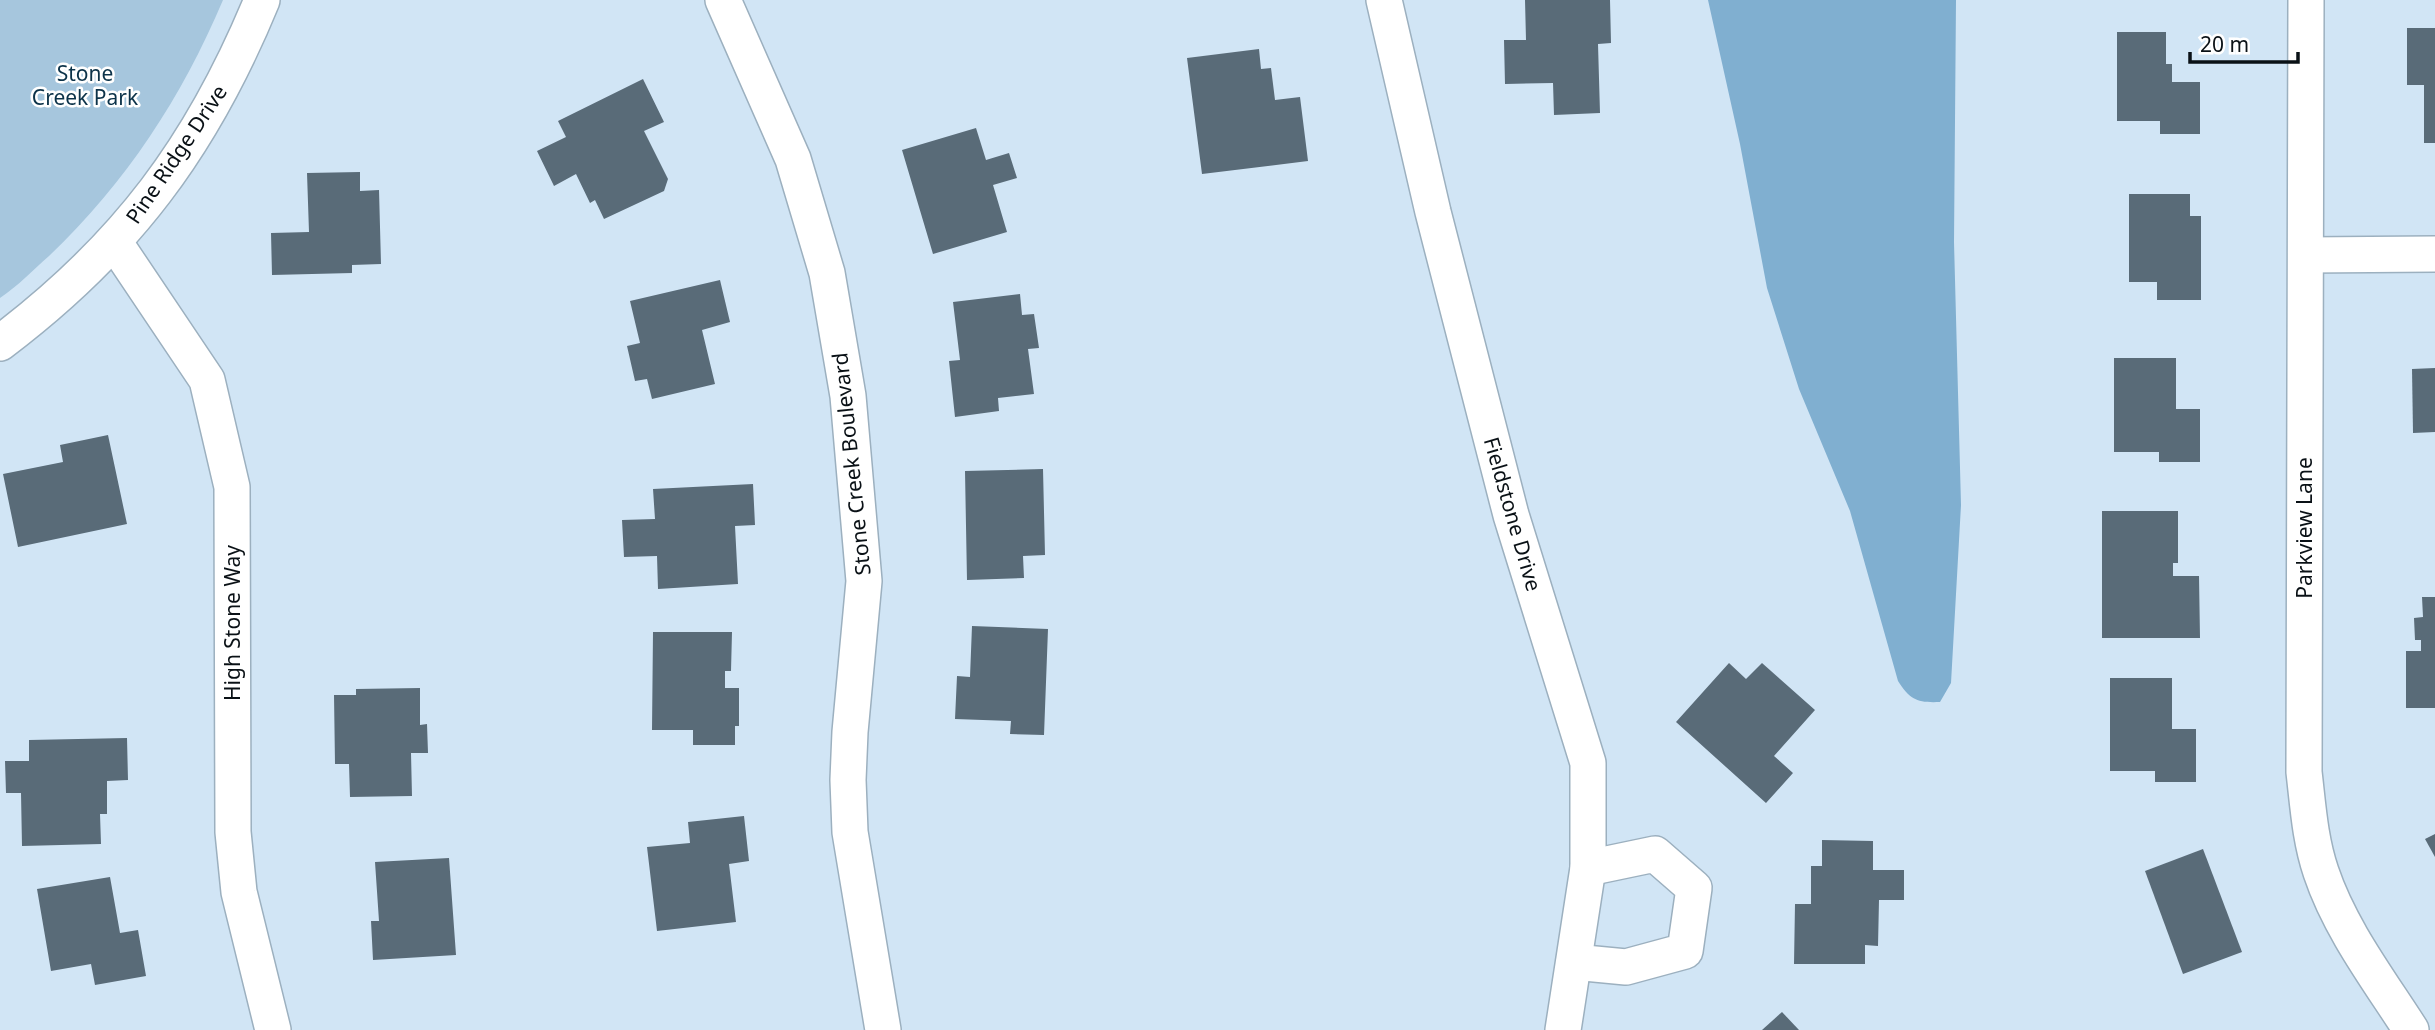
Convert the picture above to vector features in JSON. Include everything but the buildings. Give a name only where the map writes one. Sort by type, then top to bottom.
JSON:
[{"type":"street","name":"Pine Ridge Drive","points":[[0,343],[49,306],[115,243],[158,190],[219,96],[262,0]]},
{"type":"street","name":"Stone Creek Boulevard","points":[[723,0],[793,159],[827,273],[848,396],[864,581],[850,732],[850,832],[883,1030]]},
{"type":"street","name":"Fieldstone Drive","points":[[1384,0],[1433,212],[1511,515],[1588,763],[1588,868],[1563,1030]]},
{"type":"street","name":"Parkview Lane","points":[[2306,0],[2304,772],[2311,832],[2320,872],[2336,908],[2411,1030]]},
{"type":"street","name":"High Stone Way","points":[[115,243],[207,380],[232,487],[233,832],[239,892],[273,1030]]},
{"type":"street","points":[[2306,255],[2435,254]]},
{"type":"street","points":[[1574,962],[1626,967],[1685,951],[1693,888],[1655,854],[1588,868]]},
{"type":"green space","name":"Stone Creek Park","points":[[0,0],[223,0],[189,71],[150,137],[127,168],[77,228],[0,298]]},
{"type":"shaded area","points":[[1708,0],[1956,0],[1954,242],[1961,505],[1951,683],[1940,702],[1915,699],[1898,681],[1850,511],[1799,389],[1767,288],[1740,144]]}]
